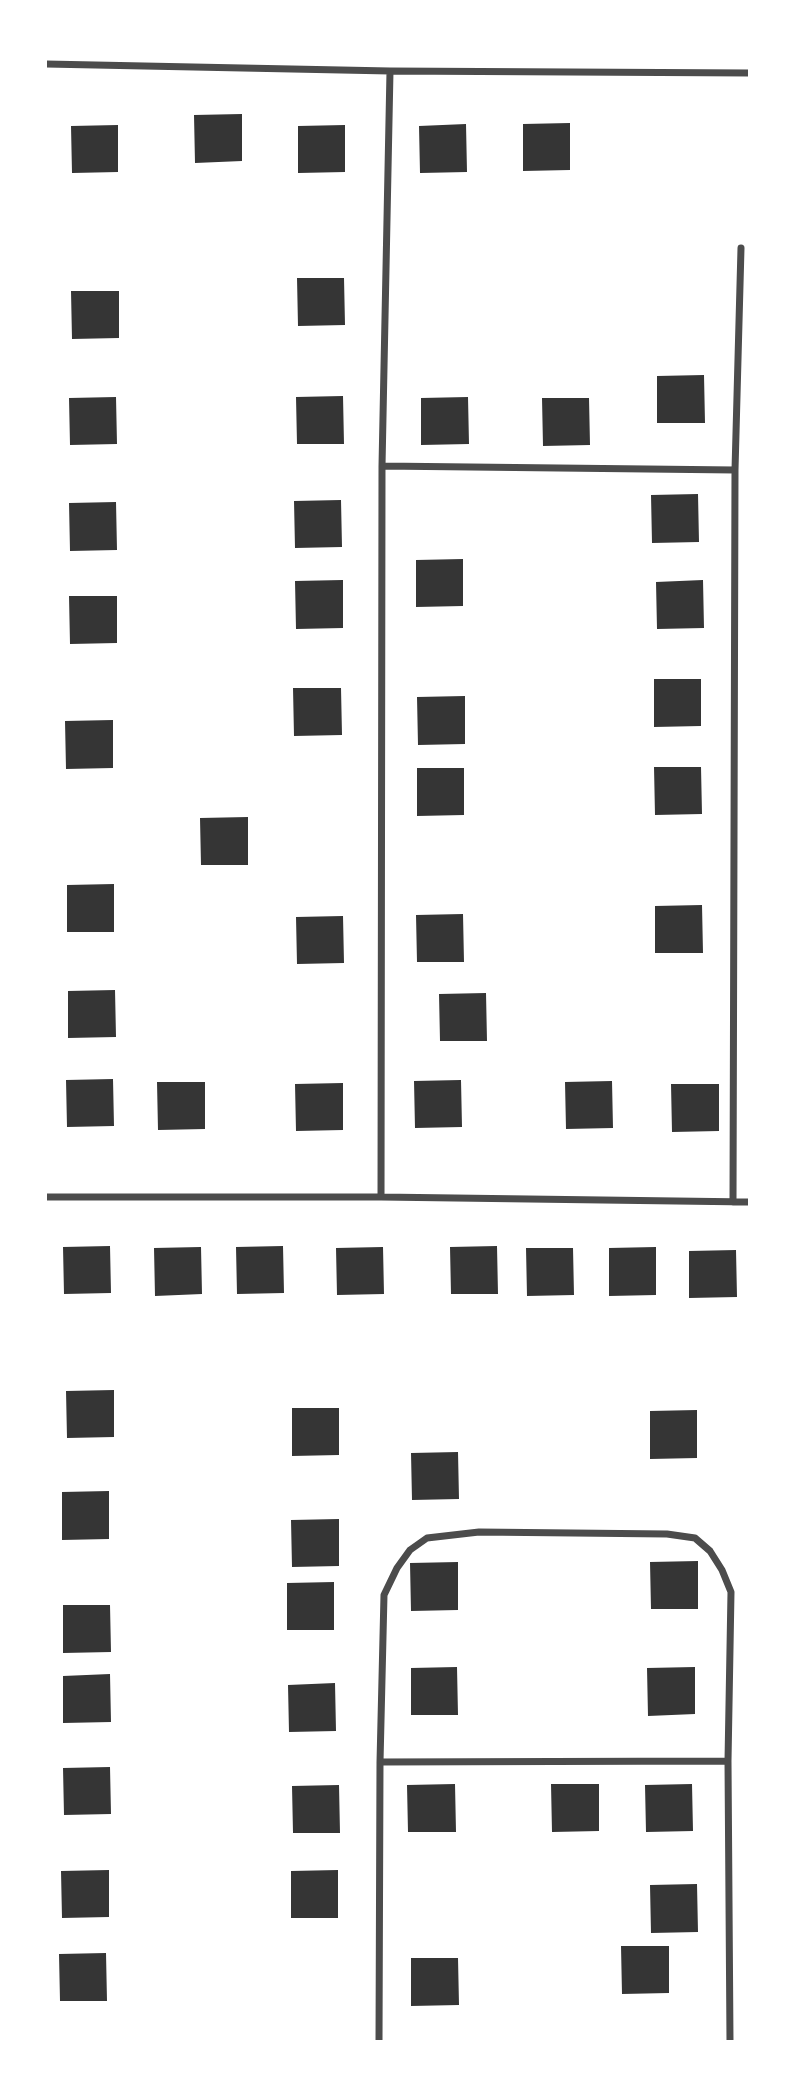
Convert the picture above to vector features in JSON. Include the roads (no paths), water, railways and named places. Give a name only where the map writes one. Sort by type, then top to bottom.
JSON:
[{"type":"street","points":[[46,64],[390,71],[750,73]]},
{"type":"street","points":[[381,1197],[382,466],[390,71]]},
{"type":"street","points":[[733,1202],[735,470],[741,248]]},
{"type":"street","points":[[382,466],[735,470]]},
{"type":"street","points":[[46,1197],[381,1197],[750,1202]]},
{"type":"street","points":[[379,2042],[380,1762],[384,1595],[397,1568],[410,1550],[427,1538],[479,1532],[667,1534],[695,1538],[709,1551],[722,1570],[731,1592],[730,2042]]},
{"type":"street","points":[[380,1762],[729,1761]]}]
